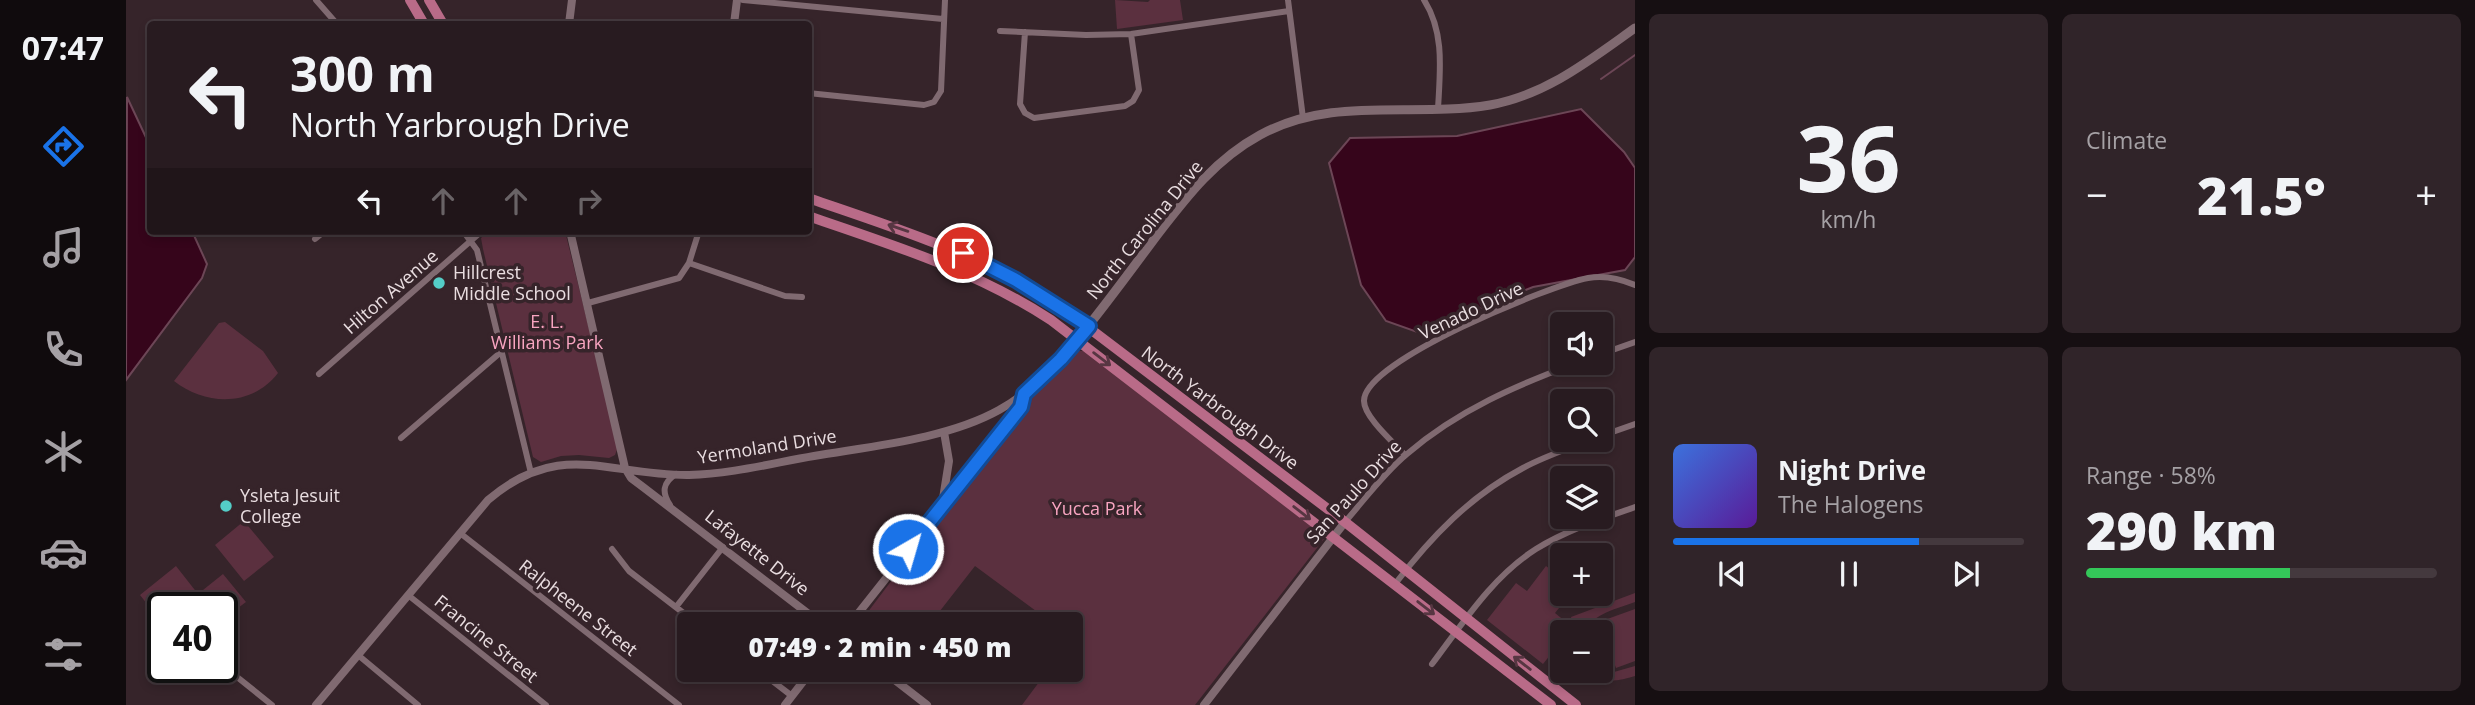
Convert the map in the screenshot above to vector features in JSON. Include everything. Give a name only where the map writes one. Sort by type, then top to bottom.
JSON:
[{"type":"main road","points":[[410,0],[422,21]]},
{"type":"main road","points":[[429,0],[441,21]]},
{"type":"main road","name":"North Carolina Drive","points":[[1077,340],[1202,179],[1236,150],[1260,135],[1303,118],[1354,109],[1438,109],[1493,104],[1533,93],[1569,75],[1635,28]]},
{"type":"main road","name":"North Yarbrough Drive","points":[[812,199],[933,241],[990,266],[1089,326],[1345,522],[1576,705]]},
{"type":"main road","name":"North Yarbrough Drive","points":[[812,217],[916,253],[983,281],[1036,310],[1551,705]]},
{"type":"main road","points":[[983,281],[990,266]]},
{"type":"main road","points":[[1268,486],[1279,472]]},
{"type":"street","points":[[316,0],[334,21]]},
{"type":"street","points":[[569,21],[572,0]]},
{"type":"street","points":[[735,21],[740,0],[943,19]]},
{"type":"street","points":[[812,93],[924,105],[934,102],[941,91],[945,0]]},
{"type":"street","points":[[1288,0],[1303,118]]},
{"type":"street","points":[[1424,0],[1433,17],[1439,41],[1438,109]]},
{"type":"street","points":[[1000,31],[1131,34],[1289,11]]},
{"type":"street","points":[[1025,32],[1020,104],[1025,113],[1034,117],[1125,106],[1133,101],[1139,90],[1131,34]]},
{"type":"street","points":[[315,239],[320,235]]},
{"type":"street","points":[[466,235],[477,250],[531,473]]},
{"type":"street","name":"Hilton Avenue","points":[[318,374],[478,235]]},
{"type":"street","points":[[571,235],[625,468]]},
{"type":"street","points":[[588,303],[674,281],[683,274],[689,263],[698,235]]},
{"type":"street","points":[[689,263],[785,296],[802,297]]},
{"type":"street","name":"Venado Drive","points":[[1405,455],[1366,410],[1364,396],[1372,383],[1431,342],[1496,311],[1588,278],[1618,279],[1635,285]]},
{"type":"street","points":[[859,612],[1021,407],[1024,394],[1077,340]]},
{"type":"street","points":[[1613,350],[1635,342]]},
{"type":"street","points":[[401,438],[501,352]]},
{"type":"street","name":"San Paulo Drive","points":[[1204,705],[1345,522],[1405,455],[1477,404],[1550,373]]},
{"type":"street","name":"Yermoland Drive","points":[[316,705],[488,500],[512,482],[531,473],[568,463],[590,463],[676,474],[730,471],[944,432],[987,416],[1024,394]]},
{"type":"street","points":[[1613,432],[1635,424]]},
{"type":"street","points":[[943,505],[949,461],[944,432]]},
{"type":"street","points":[[1395,584],[1442,527],[1497,482],[1558,452]]},
{"type":"street","name":"Lafayette Drive","points":[[625,468],[631,478],[806,612]]},
{"type":"street","points":[[671,507],[663,495],[663,490],[670,478],[676,474]]},
{"type":"street","points":[[1432,664],[1503,576],[1535,550],[1574,529],[1635,506]]},
{"type":"street","name":"Ralpheene Street","points":[[460,533],[679,705]]},
{"type":"street","points":[[676,607],[723,547]]},
{"type":"street","points":[[612,549],[629,571],[682,612]]},
{"type":"street","name":"Francine Street","points":[[408,595],[546,705]]},
{"type":"street","points":[[358,655],[418,705]]},
{"type":"street","points":[[238,678],[272,705]]},
{"type":"street","points":[[774,682],[792,696]]},
{"type":"street","points":[[785,705],[803,682]]},
{"type":"street","points":[[897,682],[927,705]]},
{"type":"green space","points":[[1115,0],[1180,0],[1183,20],[1117,29]]},
{"type":"green space","name":"E. L. Williams Park","points":[[484,235],[566,235],[618,447],[615,455],[609,458],[561,456],[541,462],[533,457],[481,238]]},
{"type":"green space","points":[[225,322],[263,351],[278,373],[255,392],[228,399],[200,395],[174,381],[219,323]]},
{"type":"green space","name":"Yucca Park","points":[[1078,351],[1086,351],[1322,532],[1324,539],[1195,705],[1022,705],[1039,682],[1083,682],[1083,612],[1037,612],[975,566],[939,612],[868,612],[1028,400]]},
{"type":"green space","points":[[244,521],[274,557],[244,581],[215,545]]},
{"type":"green space","points":[[176,566],[196,592],[147,592],[147,604],[140,595]]},
{"type":"green space","points":[[1546,566],[1550,569],[1550,606],[1561,606],[1555,613],[1564,620],[1550,620],[1550,655],[1543,664],[1487,620],[1516,583],[1527,591]]},
{"type":"green space","points":[[223,574],[238,592],[200,592]]},
{"type":"green space","points":[[238,592],[246,602],[238,608]]},
{"type":"green space","points":[[1635,593],[1635,602],[1594,620],[1572,620],[1571,617],[1600,606],[1613,606],[1613,601]]},
{"type":"green space","points":[[1635,609],[1635,661],[1616,668],[1613,660],[1613,620],[1605,620]]},
{"type":"green space","points":[[1635,666],[1635,676],[1622,680],[1613,680],[1614,672]]},
{"type":"shaded area","points":[[127,97],[147,140],[147,235],[194,235],[207,264],[202,278],[126,380]]},
{"type":"shaded area","points":[[1581,109],[1624,152],[1635,168],[1635,257],[1625,270],[1533,287],[1420,333],[1386,321],[1361,285],[1329,163],[1350,138],[1457,136]]},
{"type":"waterway","points":[[1601,79],[1635,55]]},
{"type":"place","name":"Hillcrest Middle School","points":[[439,283]]},
{"type":"place","name":"Ysleta Jesuit College","points":[[226,506]]},
{"type":"route","points":[[908,549],[1021,407],[1024,394],[1061,359],[1089,326],[1016,280],[963,253]]}]
